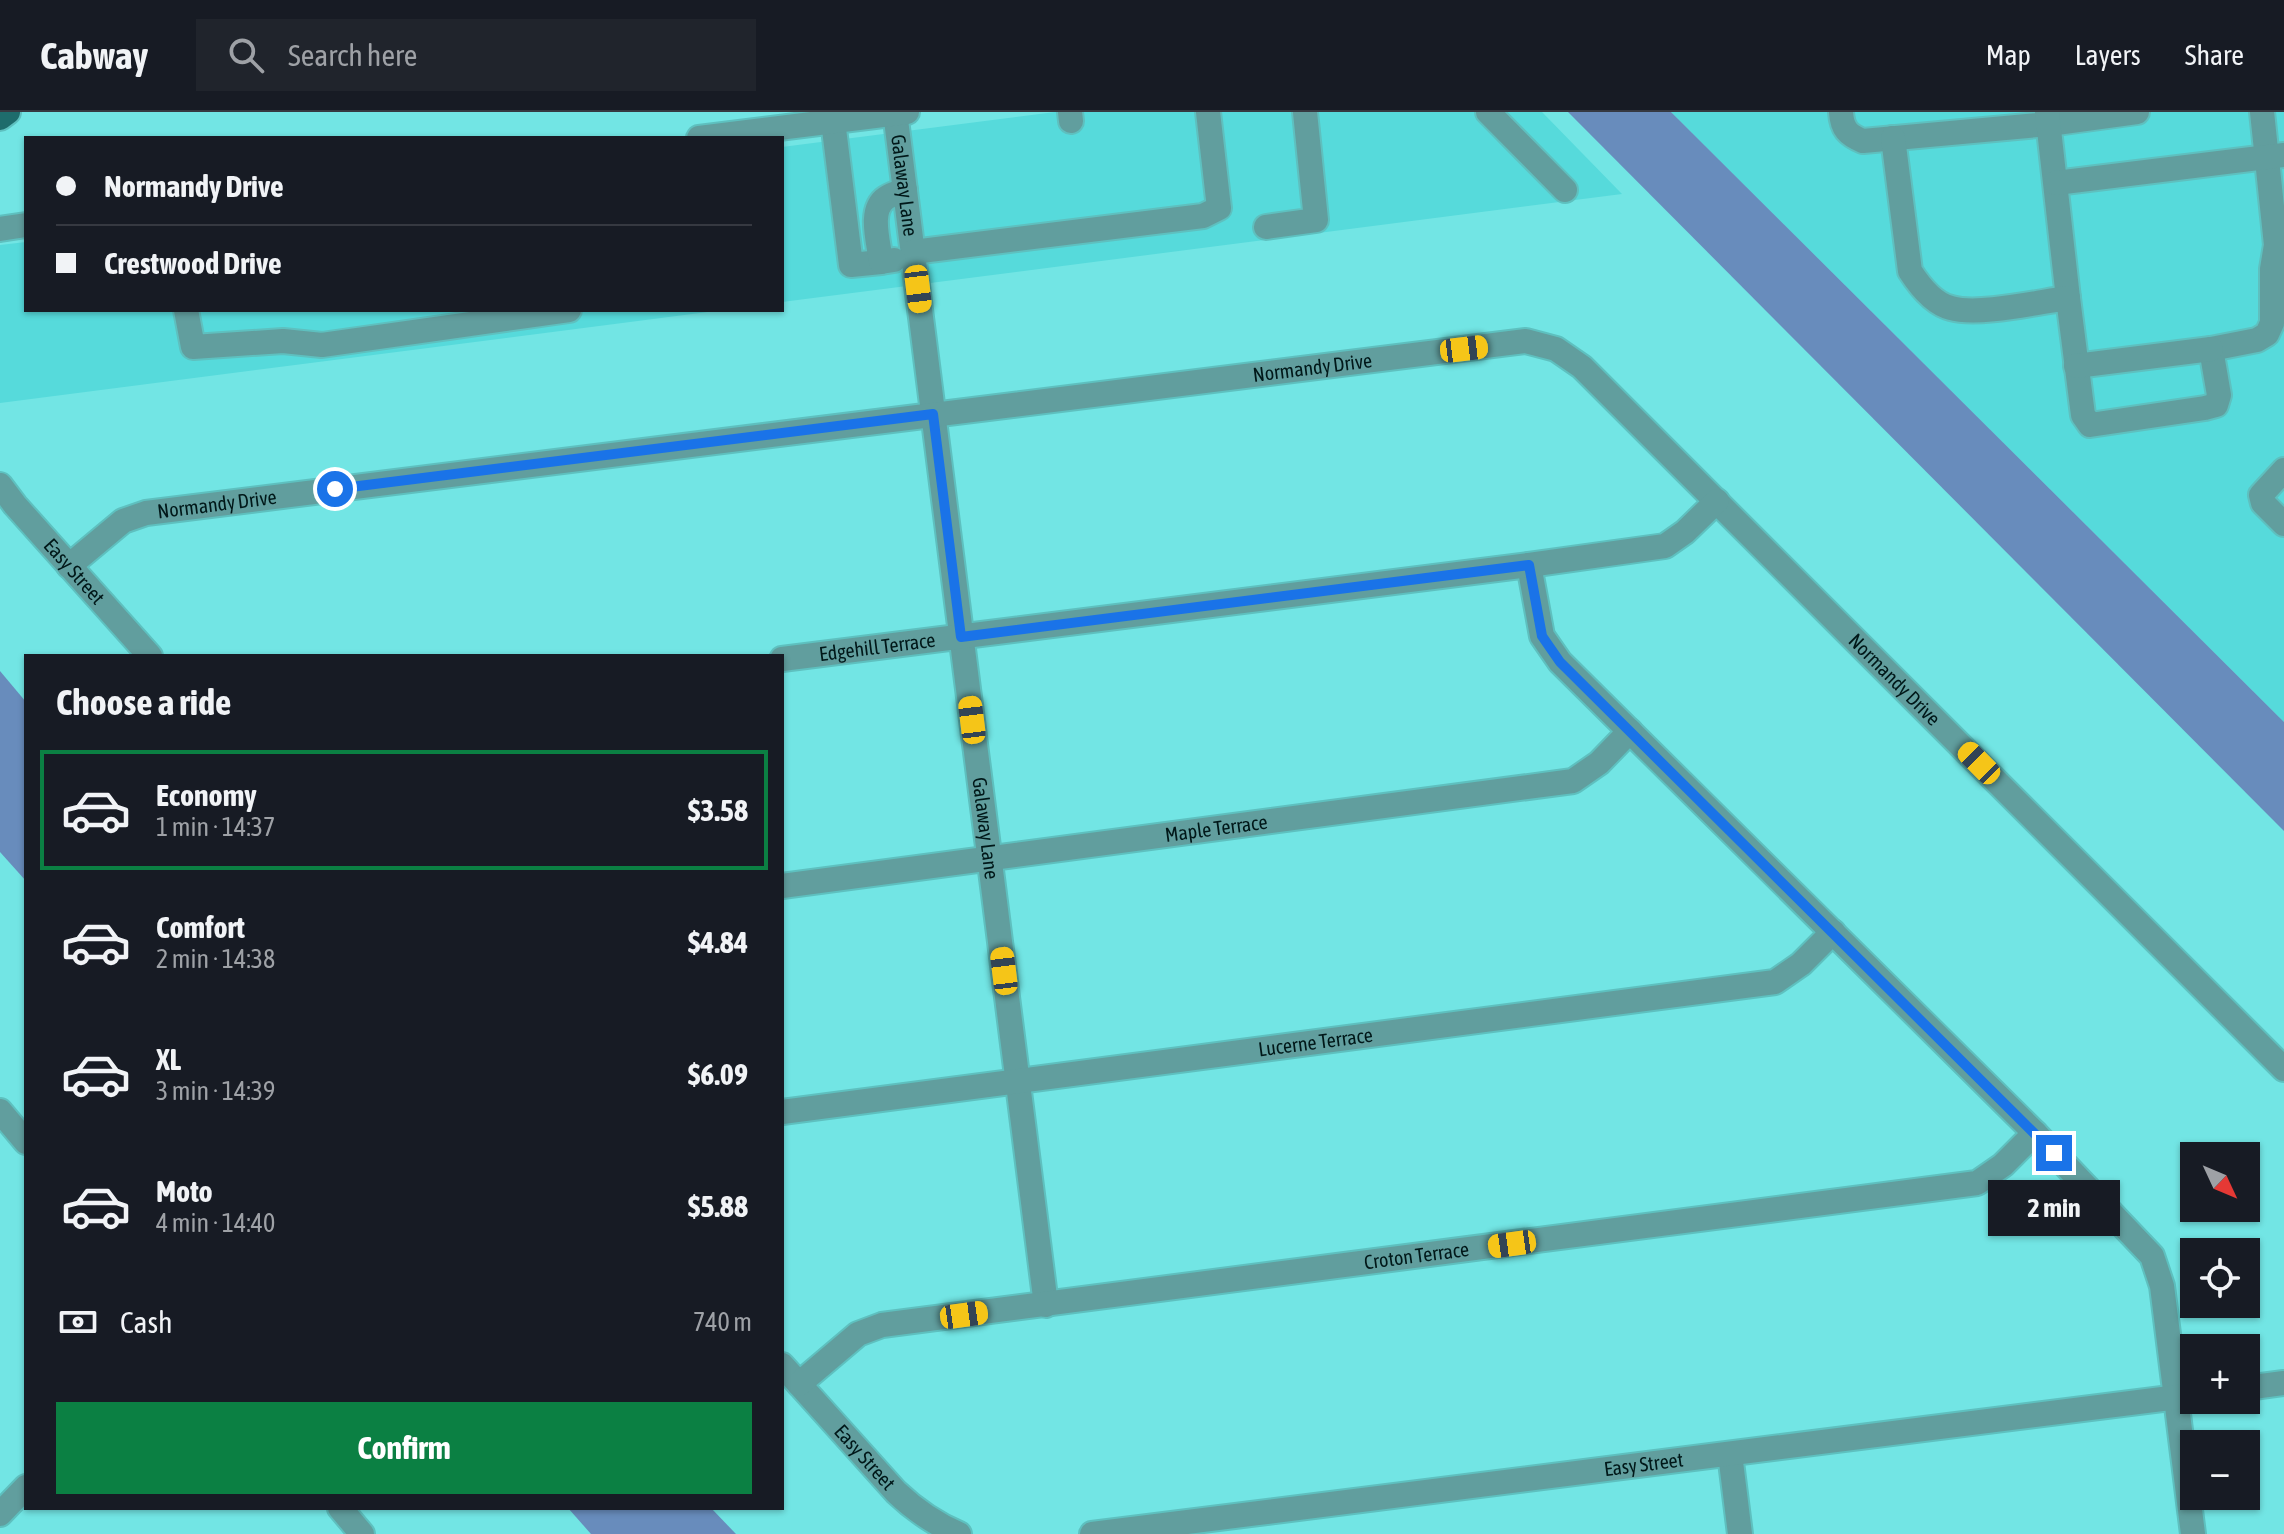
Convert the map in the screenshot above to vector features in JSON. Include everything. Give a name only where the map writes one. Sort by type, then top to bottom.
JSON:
[{"type":"main road","points":[[0,118],[8,112]]},
{"type":"street","points":[[702,136],[725,123],[799,118],[833,121],[899,112]]},
{"type":"street","name":"Galaway Lane","points":[[899,112],[913,255],[1046,1305]]},
{"type":"street","points":[[833,121],[851,265],[1203,216],[1219,208],[1208,112]]},
{"type":"street","points":[[1266,227],[1316,220],[1305,112]]},
{"type":"street","points":[[1488,112],[1565,190]]},
{"type":"street","points":[[1841,112],[1841,124],[1850,136],[1863,141],[2048,118],[2137,112]]},
{"type":"street","points":[[2076,366],[2211,349],[2257,340],[2267,334],[2272,323],[2272,269],[2276,245],[2275,156],[2262,112]]},
{"type":"street","points":[[2048,118],[2076,366],[2083,415],[2090,425],[2216,405],[2219,395],[2211,349]]},
{"type":"street","points":[[1893,138],[1910,271],[1921,287],[1948,308],[1974,311],[2068,298]]},
{"type":"street","points":[[2056,183],[2275,156]]},
{"type":"street","points":[[881,262],[876,221],[879,205],[886,198],[905,190]]},
{"type":"street","points":[[0,229],[24,225]]},
{"type":"street","points":[[186,312],[193,347],[283,341],[322,345],[555,312]]},
{"type":"street","name":"Normandy Drive","points":[[69,566],[123,521],[146,513],[1526,341],[1556,349],[1582,367],[2284,1069]]},
{"type":"street","points":[[2284,470],[2261,495],[2263,503],[2284,524]]},
{"type":"street","name":"Easy Street","points":[[0,485],[148,654]]},
{"type":"street","name":"Edgehill Terrace","points":[[784,659],[1665,546],[1685,532],[1717,501]]},
{"type":"street","points":[[1529,565],[1542,636],[1560,662],[2035,1133],[2152,1256],[2162,1286],[2180,1372]]},
{"type":"street","name":"Maple Terrace","points":[[784,886],[1573,781],[1599,763],[1630,731]]},
{"type":"street","name":"Lucerne Terrace","points":[[784,1112],[1775,982],[1801,964],[1833,932]]},
{"type":"street","points":[[3,1120],[24,1140]]},
{"type":"street","name":"Croton Terrace","points":[[799,1384],[858,1334],[882,1325],[1977,1183],[2003,1165],[2035,1133]]},
{"type":"street","name":"Easy Street","points":[[784,1367],[896,1492],[914,1509],[959,1534]]},
{"type":"street","points":[[2260,1386],[2284,1383]]},
{"type":"street","name":"Easy Street","points":[[1092,1534],[2180,1397]]},
{"type":"street","points":[[2186,1414],[2193,1534]]},
{"type":"street","points":[[1730,1454],[1740,1534]]},
{"type":"street","points":[[0,1514],[24,1489]]},
{"type":"street","points":[[342,1510],[360,1533]]},
{"type":"shaded area","points":[[1055,112],[1542,112],[1622,194],[784,302],[784,147]]},
{"type":"shaded area","points":[[1568,112],[1671,112],[2284,722],[2284,831]]},
{"type":"shaded area","points":[[1671,112],[2284,112],[2284,722]]},
{"type":"shaded area","points":[[24,242],[24,312],[707,312],[0,403],[0,245]]},
{"type":"shaded area","points":[[0,671],[24,700],[24,879],[0,852]]},
{"type":"shaded area","points":[[570,1510],[713,1510],[736,1534],[591,1534]]},
{"type":"route","points":[[335,489],[933,414],[961,637],[1529,565],[1542,636],[1560,662],[2054,1153]]}]
